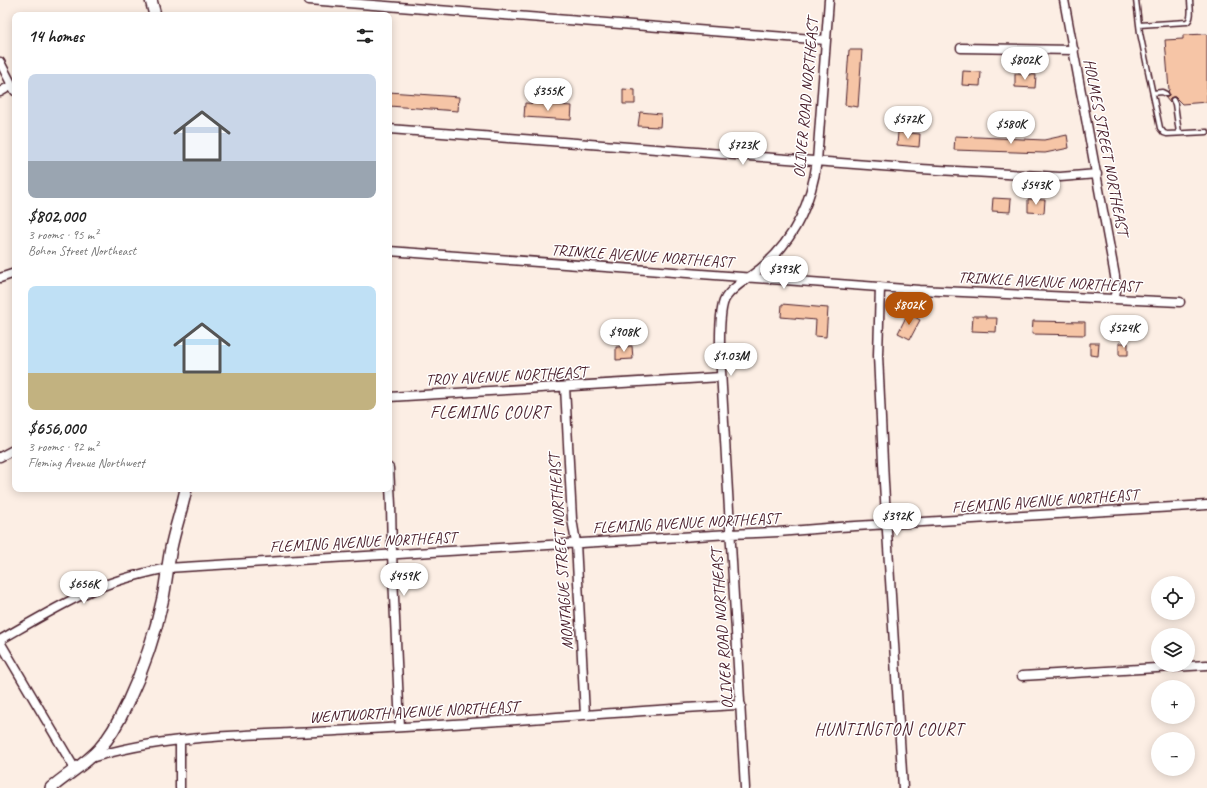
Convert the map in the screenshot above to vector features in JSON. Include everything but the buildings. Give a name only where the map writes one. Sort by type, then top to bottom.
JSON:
[{"type":"street","points":[[151,0],[154,12]]},
{"type":"street","points":[[309,0],[826,40]]},
{"type":"street","name":"OLIVER ROAD NORTHEAST","points":[[745,788],[721,377],[720,333],[724,301],[731,290],[764,266],[781,247],[796,227],[809,198],[817,161],[829,0]]},
{"type":"street","name":"HOLMES STREET NORTHEAST","points":[[1064,0],[1115,276],[1116,291],[1114,299]]},
{"type":"street","points":[[961,48],[1074,50]]},
{"type":"street","points":[[0,62],[12,84]]},
{"type":"street","points":[[0,92],[12,89]]},
{"type":"street","points":[[392,129],[921,170],[1060,177],[1097,174]]},
{"type":"street","name":"TRINKLE AVENUE NORTHEAST","points":[[392,251],[880,287],[1180,302]]},
{"type":"street","points":[[0,278],[12,274]]},
{"type":"street","points":[[880,287],[878,355],[903,788]]},
{"type":"street","name":"TROY AVENUE NORTHEAST","points":[[392,397],[721,377]]},
{"type":"street","name":"MONTAGUE STREET NORTHEAST","points":[[565,387],[572,519],[576,543],[585,715]]},
{"type":"street","points":[[0,457],[12,450]]},
{"type":"street","points":[[51,788],[91,758],[101,747],[123,712],[139,678],[147,658],[163,597],[171,546],[185,492]]},
{"type":"street","points":[[390,492],[400,727]]},
{"type":"street","name":"FLEMING AVENUE NORTHEAST","points":[[0,641],[87,592],[120,580],[167,568],[1207,505]]},
{"type":"street","points":[[0,641],[75,769]]},
{"type":"street","points":[[1022,676],[1207,665]]},
{"type":"street","name":"WENTWORTH AVENUE NORTHEAST","points":[[91,758],[135,746],[235,735],[400,727],[675,708],[741,705]]},
{"type":"street","points":[[180,740],[180,788]]},
{"type":"lane","points":[[1136,0],[1139,25],[1160,128],[1168,134],[1207,132]]},
{"type":"lane","points":[[1139,25],[1187,22],[1190,18],[1190,0]]},
{"type":"lane","points":[[1153,93],[1162,92],[1166,94]]},
{"type":"lane","points":[[1173,100],[1175,104],[1179,133]]},
{"type":"district","name":"FLEMING COURT","points":[[490,412]]},
{"type":"district","name":"HUNTINGTON COURT","points":[[889,729]]}]
